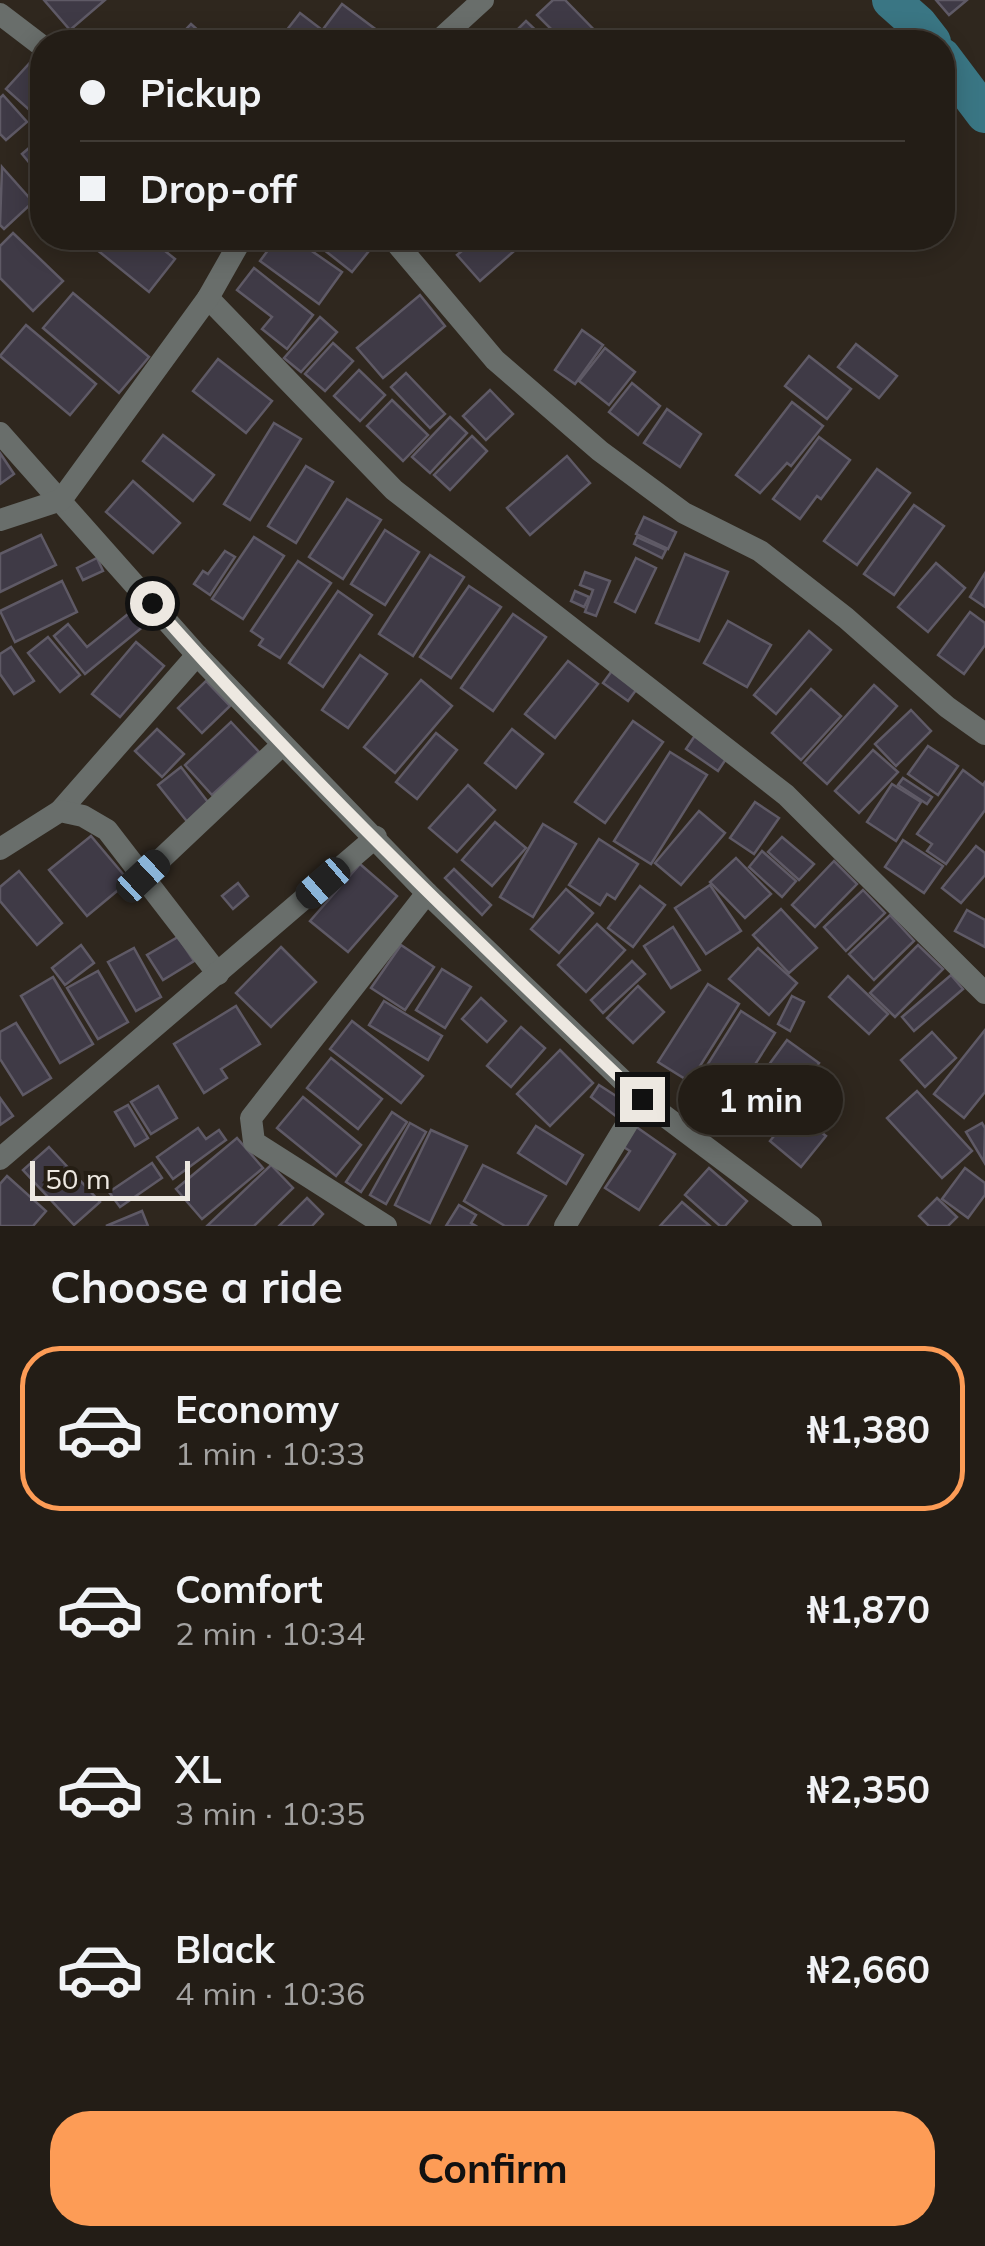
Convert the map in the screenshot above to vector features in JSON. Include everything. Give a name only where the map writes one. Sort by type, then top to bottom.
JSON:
[{"type":"street","points":[[450,30],[483,0]]},
{"type":"street","points":[[0,14],[30,37]]},
{"type":"street","points":[[0,520],[61,500],[208,298],[235,250]]},
{"type":"street","points":[[402,250],[495,360],[600,452],[684,513],[760,550],[846,618],[946,708],[985,734]]},
{"type":"street","points":[[208,298],[394,490],[786,795],[985,993]]},
{"type":"street","points":[[0,433],[197,655],[427,892],[642,1099],[811,1226]]},
{"type":"street","points":[[0,849],[60,810],[197,655]]},
{"type":"street","points":[[143,876],[282,746]]},
{"type":"street","points":[[60,810],[83,816],[108,830],[218,974]]},
{"type":"street","points":[[0,1159],[376,838]]},
{"type":"street","points":[[386,1226],[254,1142],[251,1118],[427,892]]},
{"type":"street","points":[[565,1226],[642,1099]]},
{"type":"building","points":[[44,0],[105,0],[70,30]]},
{"type":"building","points":[[553,0],[565,0],[594,30],[552,30],[537,15]]},
{"type":"building","points":[[936,0],[967,0],[949,15]]},
{"type":"building","points":[[342,4],[377,30],[327,30],[324,28]]},
{"type":"building","points":[[300,13],[322,30],[287,30]]},
{"type":"building","points":[[526,21],[535,30],[517,30]]},
{"type":"building","points":[[30,63],[30,111],[6,89]]},
{"type":"building","points":[[3,95],[27,122],[6,140],[0,134]]},
{"type":"building","points":[[30,147],[30,164],[22,154]]},
{"type":"building","points":[[2,167],[30,199],[30,205],[4,229],[0,225]]},
{"type":"building","points":[[13,233],[63,281],[33,311],[0,278],[0,246]]},
{"type":"building","points":[[97,250],[164,250],[175,259],[149,292]]},
{"type":"building","points":[[268,250],[310,250],[342,272],[319,304],[260,261]]},
{"type":"building","points":[[324,250],[370,250],[352,272]]},
{"type":"building","points":[[463,250],[514,251],[480,281],[457,255]]},
{"type":"building","points":[[254,268],[313,315],[287,349],[262,329],[272,317],[237,290]]},
{"type":"building","points":[[73,293],[149,357],[119,393],[43,328]]},
{"type":"building","points":[[420,295],[445,326],[383,378],[357,348]]},
{"type":"building","points":[[320,317],[337,332],[301,372],[284,358]]},
{"type":"building","points":[[26,325],[96,384],[70,415],[0,356]]},
{"type":"building","points":[[582,330],[603,345],[575,384],[555,370]]},
{"type":"building","points":[[333,343],[353,361],[325,391],[305,374]]},
{"type":"building","points":[[856,344],[897,376],[879,398],[838,367]]},
{"type":"building","points":[[605,348],[635,372],[609,405],[579,381]]},
{"type":"building","points":[[809,356],[851,389],[827,419],[785,386]]},
{"type":"building","points":[[218,359],[272,401],[246,433],[193,391]]},
{"type":"building","points":[[359,370],[385,395],[360,421],[334,396]]},
{"type":"building","points":[[406,373],[445,414],[430,428],[391,387]]},
{"type":"building","points":[[632,383],[660,406],[638,435],[609,412]]},
{"type":"building","points":[[490,390],[513,414],[486,440],[463,416]]},
{"type":"building","points":[[392,400],[428,435],[403,461],[367,426]]},
{"type":"building","points":[[792,402],[823,426],[791,466],[787,463],[760,493],[736,475]]},
{"type":"building","points":[[667,409],[701,434],[680,467],[644,443]]},
{"type":"building","points":[[450,417],[467,433],[430,473],[412,457]]},
{"type":"building","points":[[274,423],[301,439],[250,520],[224,504]]},
{"type":"building","points":[[163,435],[214,475],[193,501],[143,461]]},
{"type":"building","points":[[472,436],[487,451],[450,490],[434,475]]},
{"type":"building","points":[[819,437],[850,460],[821,499],[817,496],[800,519],[773,499]]},
{"type":"building","points":[[0,453],[14,474],[0,484]]},
{"type":"building","points":[[567,456],[590,483],[530,535],[507,508]]},
{"type":"building","points":[[306,466],[333,482],[296,543],[268,526]]},
{"type":"building","points":[[877,469],[910,493],[857,565],[824,541]]},
{"type":"building","points":[[133,481],[180,523],[153,553],[106,512]]},
{"type":"building","points":[[347,499],[381,520],[343,579],[309,557]]},
{"type":"building","points":[[914,505],[944,526],[894,595],[864,574]]},
{"type":"building","points":[[644,517],[676,532],[668,549],[636,534]]},
{"type":"building","points":[[385,530],[419,552],[385,605],[351,584]]},
{"type":"building","points":[[41,535],[56,565],[0,592],[0,554]]},
{"type":"building","points":[[254,537],[284,556],[243,619],[212,599]]},
{"type":"building","points":[[637,537],[666,550],[662,558],[634,544]]},
{"type":"building","points":[[225,551],[235,557],[210,595],[194,584],[203,571],[208,574]]},
{"type":"building","points":[[685,554],[728,572],[699,641],[656,623]]},
{"type":"building","points":[[430,555],[464,577],[413,656],[379,634]]},
{"type":"building","points":[[97,558],[103,571],[83,580],[77,568]]},
{"type":"building","points":[[636,558],[656,568],[635,612],[615,602]]},
{"type":"building","points":[[298,561],[331,583],[280,658],[259,645],[263,639],[251,631]]},
{"type":"building","points":[[936,563],[965,588],[928,632],[898,607]]},
{"type":"building","points":[[585,572],[610,581],[596,616],[585,612],[593,590],[580,585]]},
{"type":"building","points":[[985,573],[985,607],[970,597]]},
{"type":"building","points":[[62,581],[77,612],[15,642],[0,611]]},
{"type":"building","points":[[469,586],[501,607],[451,678],[420,657]]},
{"type":"building","points":[[338,591],[372,615],[323,687],[289,663]]},
{"type":"building","points":[[575,591],[589,597],[584,607],[571,601]]},
{"type":"building","points":[[133,610],[145,625],[85,674],[54,636],[68,624],[87,647]]},
{"type":"building","points":[[970,612],[985,623],[985,645],[964,674],[938,655]]},
{"type":"building","points":[[513,614],[546,637],[493,711],[461,688]]},
{"type":"building","points":[[728,621],[771,645],[747,687],[704,663]]},
{"type":"building","points":[[809,631],[831,650],[776,714],[754,695]]},
{"type":"building","points":[[48,637],[80,675],[60,692],[28,653]]},
{"type":"building","points":[[136,642],[164,666],[120,717],[92,694]]},
{"type":"building","points":[[11,647],[34,681],[14,694],[0,674],[0,654]]},
{"type":"building","points":[[360,655],[387,674],[348,728],[322,710]]},
{"type":"building","points":[[568,661],[598,684],[555,738],[525,714]]},
{"type":"building","points":[[614,668],[639,686],[628,701],[603,683]]},
{"type":"building","points":[[421,680],[452,706],[395,773],[364,747]]},
{"type":"building","points":[[206,681],[230,706],[202,733],[178,708]]},
{"type":"building","points":[[874,685],[897,706],[827,784],[804,763]]},
{"type":"building","points":[[811,689],[841,716],[801,760],[772,733]]},
{"type":"building","points":[[911,710],[931,731],[896,766],[875,744]]},
{"type":"building","points":[[633,721],[663,742],[605,823],[575,802]]},
{"type":"building","points":[[231,722],[259,752],[212,795],[185,765]]},
{"type":"building","points":[[157,729],[184,754],[162,777],[135,751]]},
{"type":"building","points":[[512,729],[543,754],[516,788],[485,763]]},
{"type":"building","points":[[436,733],[457,750],[417,799],[396,782]]},
{"type":"building","points":[[696,734],[728,756],[718,771],[686,749]]},
{"type":"building","points":[[928,746],[958,766],[938,795],[908,774]]},
{"type":"building","points":[[873,750],[898,772],[859,813],[835,791]]},
{"type":"building","points":[[670,752],[707,775],[651,864],[614,841]]},
{"type":"building","points":[[181,767],[211,806],[189,824],[158,785]]},
{"type":"building","points":[[963,770],[983,785],[985,782],[985,810],[946,864],[927,851],[932,844],[917,834]]},
{"type":"building","points":[[903,778],[932,797],[927,804],[898,785]]},
{"type":"building","points":[[892,784],[921,802],[896,841],[867,822]]},
{"type":"building","points":[[468,785],[495,810],[457,852],[429,828]]},
{"type":"building","points":[[755,802],[779,818],[754,854],[730,838]]},
{"type":"building","points":[[699,811],[725,833],[681,885],[655,863]]},
{"type":"building","points":[[495,822],[526,848],[492,886],[462,860]]},
{"type":"building","points":[[543,824],[576,844],[533,917],[500,897]]},
{"type":"building","points":[[91,836],[129,881],[87,916],[49,870]]},
{"type":"building","points":[[782,837],[814,864],[799,880],[768,852]]},
{"type":"building","points":[[599,839],[638,864],[615,899],[607,894],[600,905],[569,885]]},
{"type":"building","points":[[903,840],[943,866],[924,893],[885,867]]},
{"type":"building","points":[[976,846],[985,853],[985,875],[961,903],[942,888]]},
{"type":"building","points":[[762,851],[796,881],[782,897],[749,867]]},
{"type":"building","points":[[736,858],[771,894],[745,918],[710,882]]},
{"type":"building","points":[[834,861],[857,884],[815,927],[792,905]]},
{"type":"building","points":[[360,864],[397,896],[348,952],[310,921]]},
{"type":"building","points":[[454,869],[491,905],[482,915],[445,878]]},
{"type":"building","points":[[19,871],[62,923],[37,945],[0,901],[0,887]]},
{"type":"building","points":[[238,883],[248,896],[233,909],[222,896]]},
{"type":"building","points":[[710,885],[741,931],[706,954],[675,908]]},
{"type":"building","points":[[640,886],[665,905],[633,947],[608,928]]},
{"type":"building","points":[[566,889],[593,913],[559,953],[531,929]]},
{"type":"building","points":[[863,890],[885,913],[846,951],[824,927]]},
{"type":"building","points":[[781,909],[817,948],[789,973],[753,935]]},
{"type":"building","points":[[967,910],[985,920],[985,947],[955,931]]},
{"type":"building","points":[[890,915],[914,941],[874,980],[849,954]]},
{"type":"building","points":[[597,924],[625,950],[586,992],[558,965]]},
{"type":"building","points":[[673,927],[700,970],[671,988],[644,946]]},
{"type":"building","points":[[178,937],[194,961],[163,980],[147,955]]},
{"type":"building","points":[[81,945],[94,963],[65,985],[52,968]]},
{"type":"building","points":[[401,945],[434,967],[405,1010],[371,988]]},
{"type":"building","points":[[918,945],[943,969],[895,1017],[870,993]]},
{"type":"building","points":[[281,947],[316,982],[271,1027],[236,993]]},
{"type":"building","points":[[134,948],[161,997],[136,1011],[108,962]]},
{"type":"building","points":[[758,948],[797,983],[769,1015],[729,979]]},
{"type":"building","points":[[632,961],[645,974],[603,1013],[591,1000]]},
{"type":"building","points":[[442,969],[471,987],[445,1028],[416,1010]]},
{"type":"building","points":[[98,971],[128,1022],[98,1039],[67,988]]},
{"type":"building","points":[[951,975],[963,989],[914,1031],[902,1017]]},
{"type":"building","points":[[848,976],[888,1014],[869,1034],[829,997]]},
{"type":"building","points":[[53,977],[93,1044],[60,1063],[21,996]]},
{"type":"building","points":[[708,984],[739,1004],[690,1082],[658,1062]]},
{"type":"building","points":[[638,986],[664,1012],[633,1043],[607,1018]]},
{"type":"building","points":[[792,996],[804,1002],[790,1031],[778,1024]]},
{"type":"building","points":[[481,998],[506,1021],[487,1042],[462,1019]]},
{"type":"building","points":[[384,1001],[442,1036],[428,1060],[369,1025]]},
{"type":"building","points":[[236,1006],[260,1044],[221,1069],[227,1078],[204,1093],[174,1044]]},
{"type":"building","points":[[741,1011],[775,1033],[728,1107],[694,1086]]},
{"type":"building","points":[[352,1021],[423,1076],[401,1103],[330,1049]]},
{"type":"building","points":[[16,1023],[51,1078],[23,1095],[0,1059],[0,1032]]},
{"type":"building","points":[[521,1027],[545,1048],[511,1087],[487,1066]]},
{"type":"building","points":[[985,1030],[985,1092],[964,1118],[934,1094]]},
{"type":"building","points":[[932,1032],[956,1058],[925,1087],[901,1060]]},
{"type":"building","points":[[787,1040],[819,1063],[767,1134],[735,1111]]},
{"type":"building","points":[[560,1050],[593,1083],[550,1126],[517,1094]]},
{"type":"building","points":[[331,1058],[382,1099],[358,1129],[307,1088]]},
{"type":"building","points":[[599,1085],[627,1103],[617,1117],[591,1097]]},
{"type":"building","points":[[158,1086],[177,1118],[151,1134],[131,1102]]},
{"type":"building","points":[[917,1091],[972,1151],[942,1178],[887,1118]]},
{"type":"building","points":[[303,1097],[361,1145],[336,1176],[277,1128]]},
{"type":"building","points":[[0,1098],[13,1116],[0,1125]]},
{"type":"building","points":[[128,1105],[148,1138],[135,1146],[115,1112]]},
{"type":"building","points":[[794,1111],[826,1136],[801,1167],[770,1141]]},
{"type":"building","points":[[392,1112],[407,1122],[361,1192],[346,1182]]},
{"type":"building","points":[[410,1123],[426,1132],[386,1204],[370,1195]]},
{"type":"building","points":[[982,1123],[985,1128],[984,1162],[966,1132]]},
{"type":"building","points":[[536,1126],[583,1155],[566,1184],[518,1153]]},
{"type":"building","points":[[635,1126],[675,1154],[639,1210],[605,1188],[630,1151],[622,1146]]},
{"type":"building","points":[[198,1128],[206,1139],[219,1130],[226,1140],[173,1179],[157,1157]]},
{"type":"building","points":[[431,1130],[467,1146],[430,1223],[395,1205]]},
{"type":"building","points":[[237,1138],[263,1168],[202,1219],[176,1189]]},
{"type":"building","points":[[49,1147],[100,1202],[74,1225],[23,1170]]},
{"type":"building","points":[[152,1163],[162,1178],[120,1207],[109,1192]]},
{"type":"building","points":[[271,1165],[293,1188],[254,1226],[207,1226]]},
{"type":"building","points":[[483,1165],[546,1196],[527,1226],[505,1226],[464,1201]]},
{"type":"building","points":[[709,1168],[747,1201],[725,1226],[720,1226],[685,1195]]},
{"type":"building","points":[[965,1168],[985,1183],[985,1195],[968,1218],[942,1199]]},
{"type":"building","points":[[7,1176],[46,1211],[33,1226],[0,1226],[0,1184]]},
{"type":"building","points":[[307,1198],[323,1214],[312,1226],[279,1226]]},
{"type":"building","points":[[937,1198],[957,1217],[948,1226],[929,1226],[919,1216]]},
{"type":"building","points":[[682,1202],[710,1226],[660,1226]]},
{"type":"building","points":[[459,1205],[476,1215],[471,1223],[476,1226],[446,1226]]},
{"type":"building","points":[[142,1211],[148,1226],[106,1226]]},
{"type":"waterway","points":[[891,0],[923,30]]},
{"type":"waterway","points":[[955,74],[985,114]]},
{"type":"route","points":[[152,603],[282,746],[642,1099]]}]
